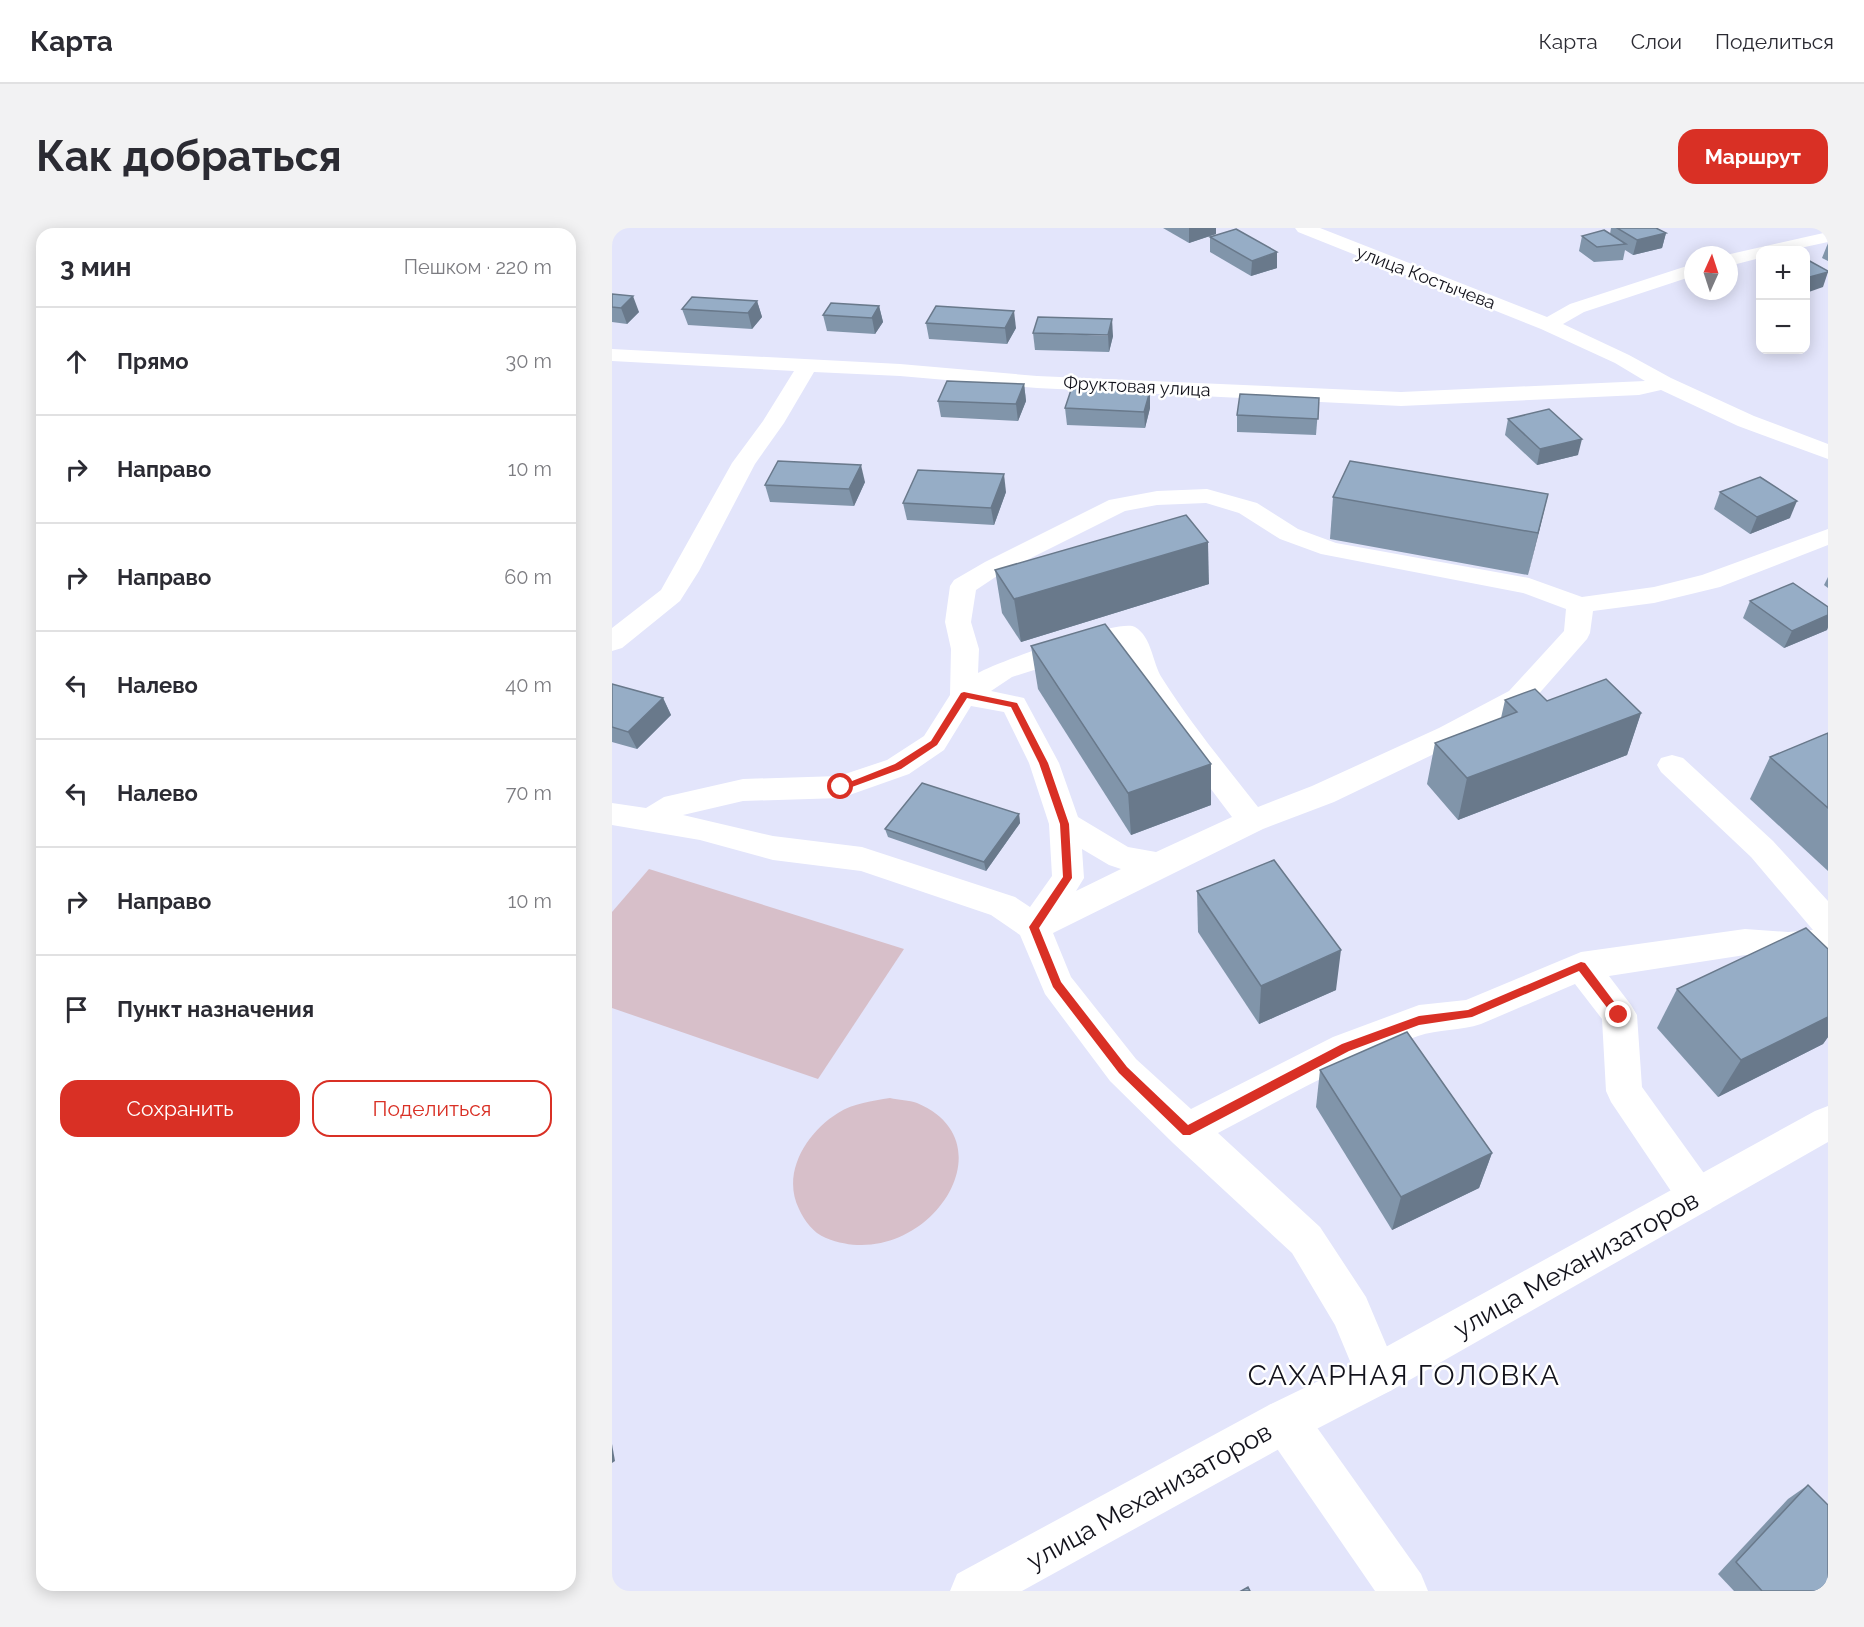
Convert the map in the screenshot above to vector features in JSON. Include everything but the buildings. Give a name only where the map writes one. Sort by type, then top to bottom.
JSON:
[{"type":"street","name":"улица Костычева","points":[[1304,228],[1548,325],[1622,359],[1663,383],[1746,421],[1828,452]]},
{"type":"street","points":[[1786,246],[1828,237]]},
{"type":"street","points":[[1738,258],[1756,253]]},
{"type":"street","points":[[1548,325],[1577,308],[1684,273]]},
{"type":"street","name":"Фруктовая улица","points":[[612,355],[900,370],[1036,382],[1401,399],[1639,388],[1663,383]]},
{"type":"street","points":[[612,642],[671,595],[744,463],[773,423],[808,366]]},
{"type":"street","points":[[964,695],[965,649],[958,622],[963,586],[994,567],[1118,505],[1157,498],[1207,496],[1248,507],[1289,534],[1330,549],[1529,586],[1580,605],[1654,595],[1711,581],[1828,536]]},
{"type":"street","points":[[1034,927],[1252,821],[1323,794],[1449,735],[1519,698],[1577,633],[1580,605]]},
{"type":"street","points":[[649,821],[675,805],[732,792],[841,787],[898,766],[934,743],[964,695],[1002,671],[1125,633],[1136,645],[1142,668],[1172,717],[1252,821]]},
{"type":"street","points":[[964,695],[1014,705],[1044,763],[1065,824],[1068,878]]},
{"type":"street","points":[[1672,765],[1762,849],[1825,920],[1828,927]]},
{"type":"street","points":[[612,814],[700,829],[773,848],[862,859],[1003,906],[1034,927],[1057,984],[1123,1070],[1186,1131],[1306,1240],[1351,1312],[1377,1375]]},
{"type":"street","points":[[1065,824],[1120,857],[1159,865]]},
{"type":"street","points":[[1034,927],[1068,878],[1120,857]]},
{"type":"street","points":[[1186,1131],[1346,1048],[1419,1020],[1469,1014],[1581,966],[1745,942],[1788,945],[1828,942]]},
{"type":"street","points":[[1581,966],[1619,1015],[1624,1091],[1697,1196]]},
{"type":"street","name":"улица Механизаторов","points":[[974,1591],[1285,1421],[1377,1375],[1828,1123]]},
{"type":"street","points":[[1285,1421],[1404,1591]]},
{"type":"shaded area","points":[[649,869],[904,949],[818,1079],[612,1008],[612,912]]},
{"type":"shaded area","points":[[890,1098],[917,1103],[945,1122],[958,1147],[957,1174],[944,1200],[923,1223],[894,1239],[861,1245],[821,1236],[806,1222],[794,1195],[793,1181],[800,1155],[816,1131],[838,1113],[870,1101]]},
{"type":"district","name":"САХАРНАЯ ГОЛОВКА","points":[[1404,1375]]},
{"type":"route","points":[[841,787],[898,766],[934,743],[964,695],[1014,705],[1044,763],[1065,824],[1068,878],[1034,927],[1057,984],[1123,1070],[1186,1131],[1346,1048],[1419,1020],[1469,1014],[1581,966],[1619,1015]]}]
